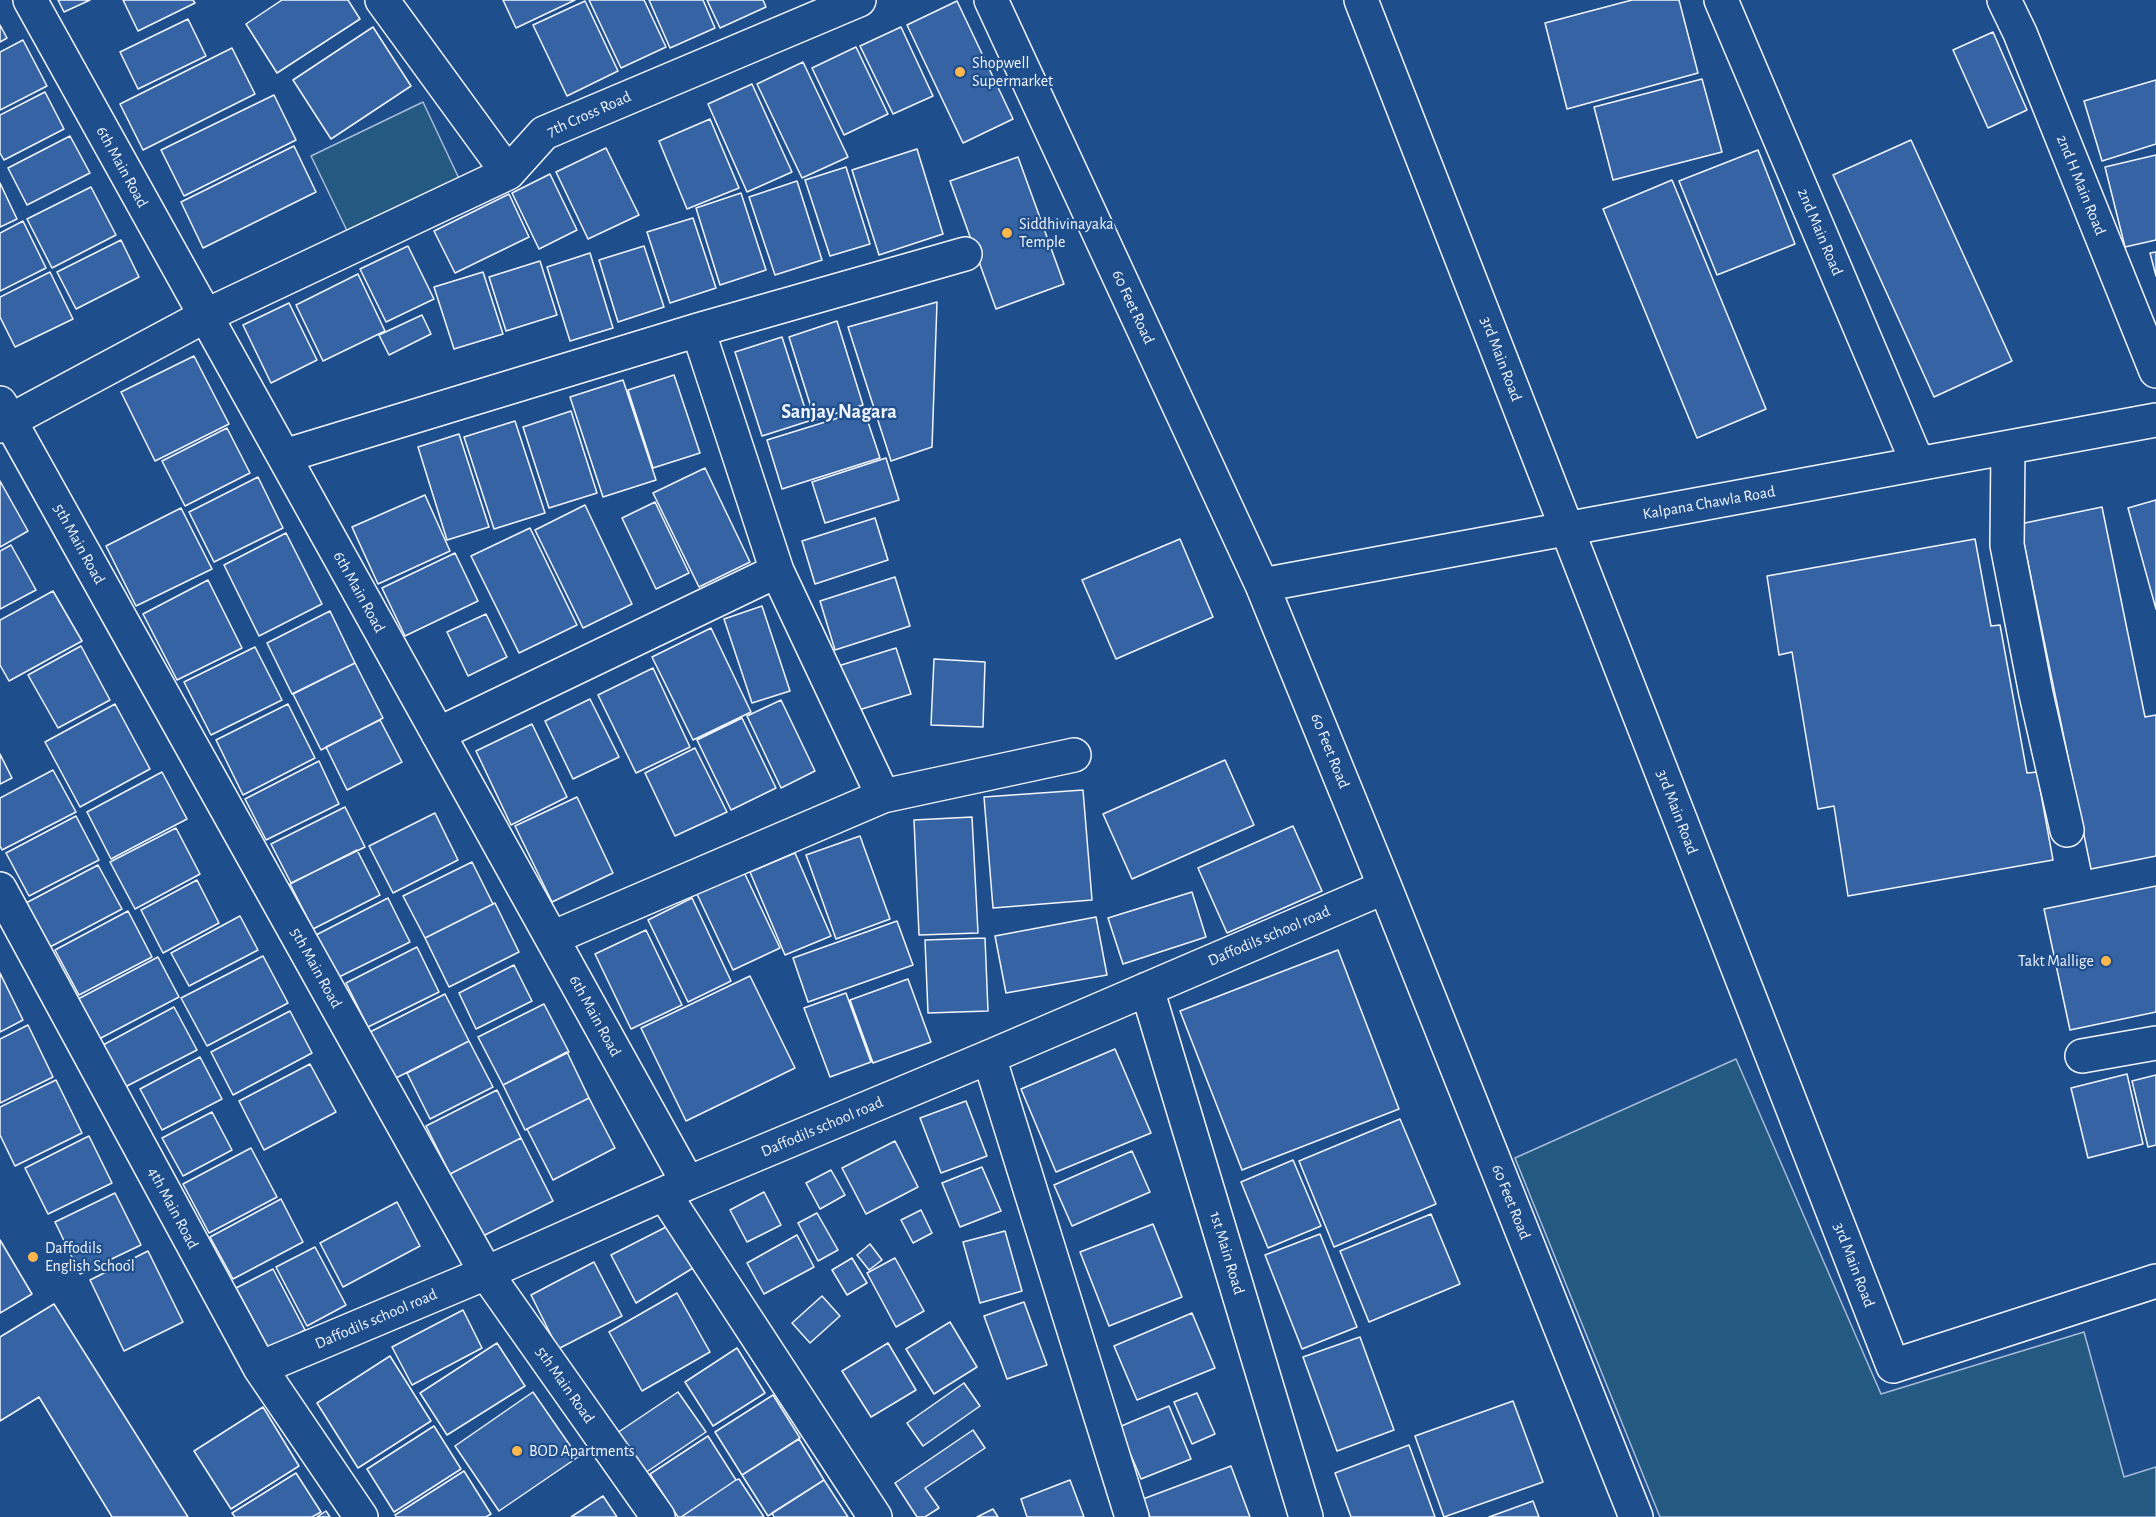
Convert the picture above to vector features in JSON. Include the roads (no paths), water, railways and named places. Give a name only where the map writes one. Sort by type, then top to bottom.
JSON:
[{"type":"street","name":"6th Main Road","points":[[30,0],[552,938],[676,1189],[876,1517]]},
{"type":"street","points":[[382,0],[508,173]]},
{"type":"street","name":"7th Cross Road","points":[[3,417],[205,316],[508,173],[544,133],[859,0]]},
{"type":"street","name":"60 Feet Road","points":[[991,0],[1262,585],[1385,886],[1636,1517]]},
{"type":"street","name":"3rd Main Road","points":[[1361,0],[1893,1366],[2156,1281]]},
{"type":"street","name":"2nd Main Road","points":[[1721,0],[1918,464]]},
{"type":"street","name":"2nd H Main Road","points":[[2004,0],[2020,33],[2156,371]]},
{"type":"street","points":[[284,456],[698,330],[965,254]]},
{"type":"street","points":[[698,330],[777,572],[884,796]]},
{"type":"street","name":"5th Main Road","points":[[3,417],[486,1273],[658,1517]]},
{"type":"street","name":"Kalpana Chawla Road","points":[[1262,585],[2156,420]]},
{"type":"street","points":[[2008,448],[2007,545],[2036,694],[2067,830]]},
{"type":"street","points":[[438,734],[777,572]]},
{"type":"street","points":[[552,938],[884,796],[1074,755]]},
{"type":"street","name":"Daffodils school road","points":[[260,1368],[1385,886]]},
{"type":"street","name":"4th Main Road","points":[[0,889],[260,1368],[362,1517]]},
{"type":"street","name":"1st Main Road","points":[[1147,989],[1306,1517]]},
{"type":"street","points":[[2082,1056],[2156,1043]]},
{"type":"street","points":[[989,1057],[1132,1517]]},
{"type":"place","name":"Shopwell Supermarket","points":[[960,72]]},
{"type":"place","name":"Siddhivinayaka Temple","points":[[1007,233]]},
{"type":"place","name":"Takt Mallige","points":[[2106,961]]},
{"type":"place","name":"Daffodils English School","points":[[33,1257]]},
{"type":"place","name":"BOD Apartments","points":[[517,1451]]},
{"type":"district","name":"Sanjay Nagara","points":[[839,412]]}]
